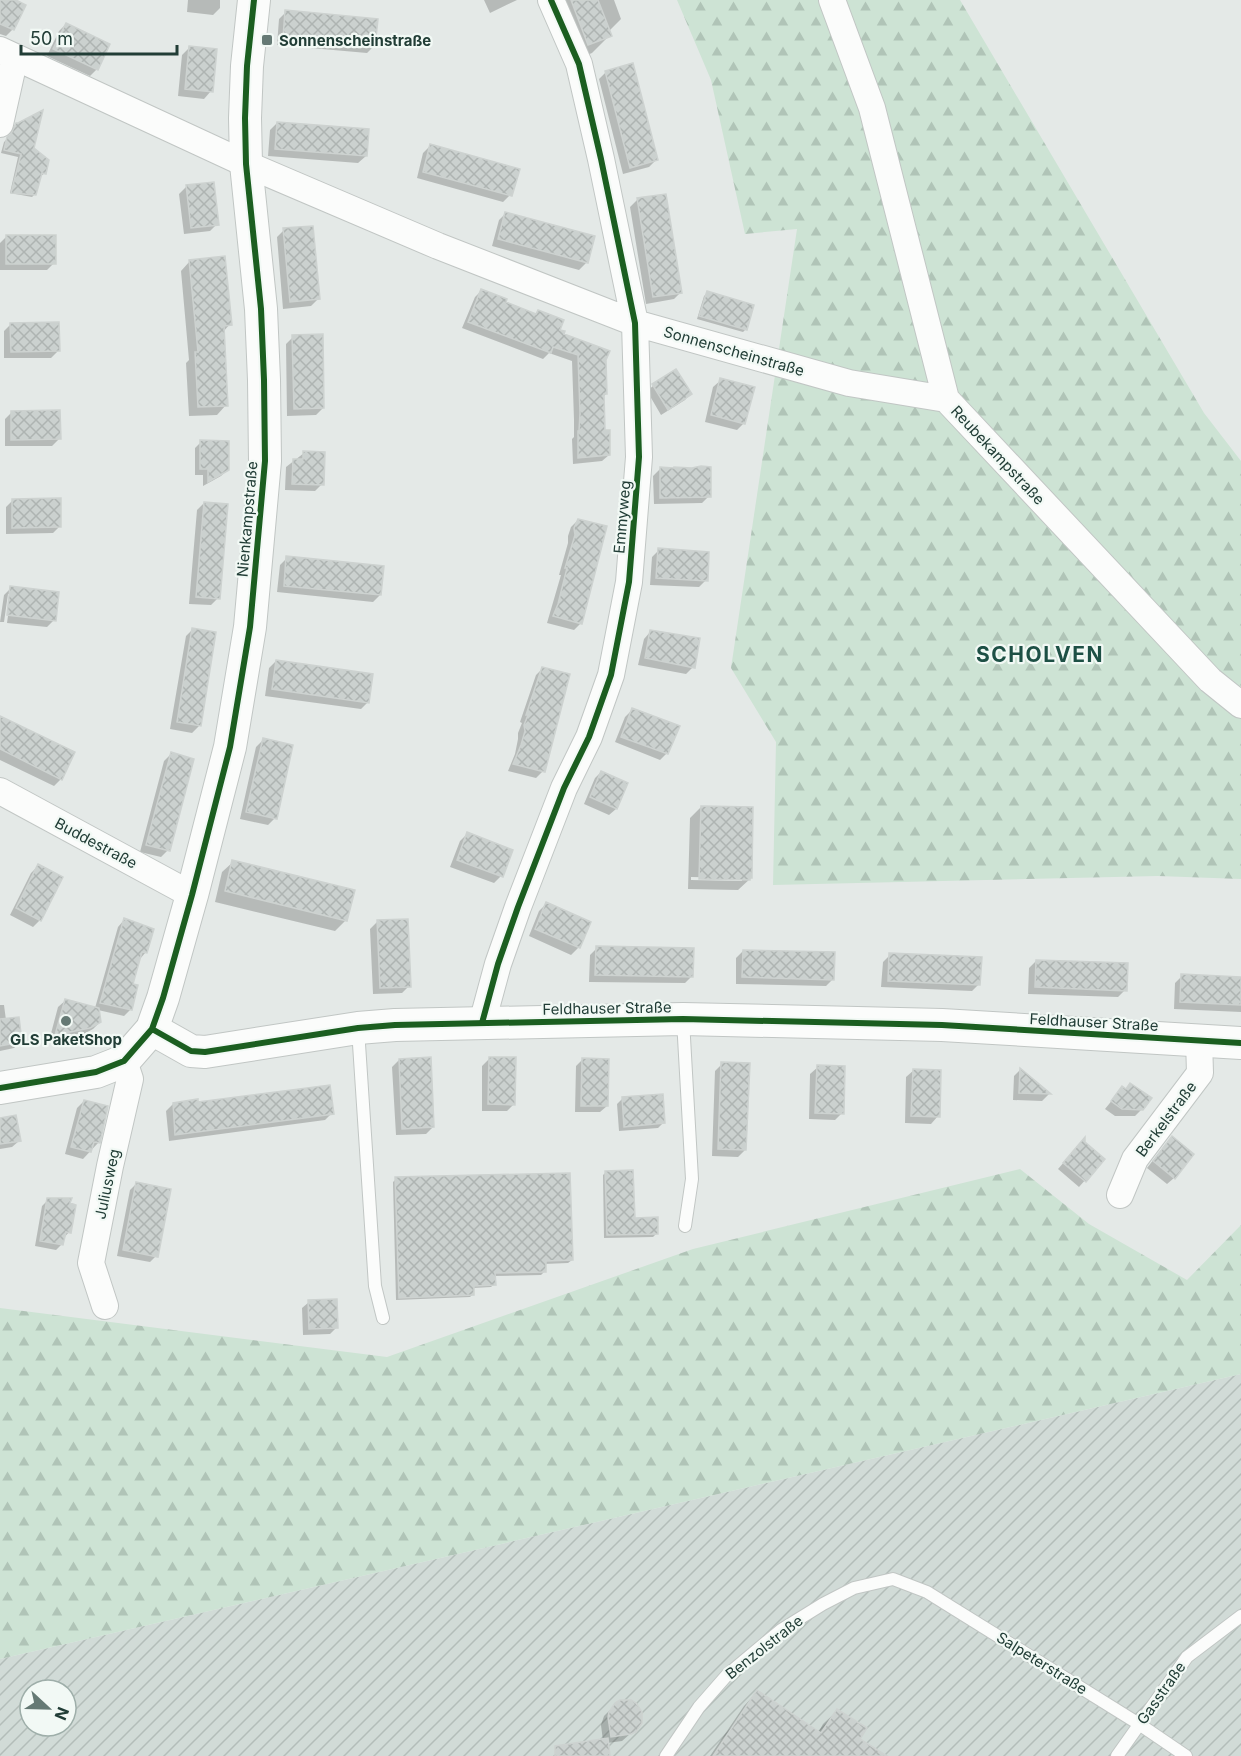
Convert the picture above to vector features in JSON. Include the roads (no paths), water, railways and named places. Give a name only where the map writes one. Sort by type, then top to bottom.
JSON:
[{"type":"street","name":"Nienkampstraße","points":[[152,1029],[192,895],[230,747],[250,627],[265,461],[261,309],[246,164],[245,118],[254,0]]},
{"type":"street","name":"Emmyweg","points":[[482,1023],[498,964],[518,907],[564,788],[589,737],[611,675],[629,582],[639,457],[635,323],[579,64],[551,0]]},
{"type":"street","name":"Reubekampstraße","points":[[832,0],[872,108],[946,399],[1210,681],[1241,705]]},
{"type":"street","name":"Sonnenscheinstraße","points":[[8,53],[246,164],[438,246],[635,323],[849,383],[946,399]]},
{"type":"street","points":[[0,124],[8,53]]},
{"type":"street","name":"Buddestraße","points":[[0,791],[192,895]]},
{"type":"street","name":"Feldhauser Straße","points":[[152,1029],[191,1051],[205,1052],[395,1024],[683,1019],[942,1025],[1241,1043]]},
{"type":"street","points":[[0,1088],[96,1072],[124,1061],[152,1029]]},
{"type":"street","name":"Berkelstraße","points":[[1120,1195],[1135,1159],[1200,1073],[1199,1040]]},
{"type":"street","name":"Juliusweg","points":[[105,1306],[91,1263],[130,1079],[124,1061]]},
{"type":"lane","points":[[683,1019],[692,1179],[685,1226]]},
{"type":"lane","points":[[358,1028],[375,1286],[382,1318]]},
{"type":"lane","name":"Salpeterstraße","points":[[893,1579],[927,1592],[1139,1724],[1186,1756]]},
{"type":"lane","name":"Benzolstraße","points":[[666,1756],[699,1707],[727,1675],[781,1630],[854,1588],[893,1579]]},
{"type":"lane","name":"Gasstraße","points":[[1117,1756],[1187,1657],[1241,1616]]},
{"type":"place","name":"Sonnenscheinstraße","points":[[267,40]]},
{"type":"place","name":"GLS PaketShop","points":[[66,1021]]},
{"type":"district","name":"SCHOLVEN","points":[[1040,654]]}]
